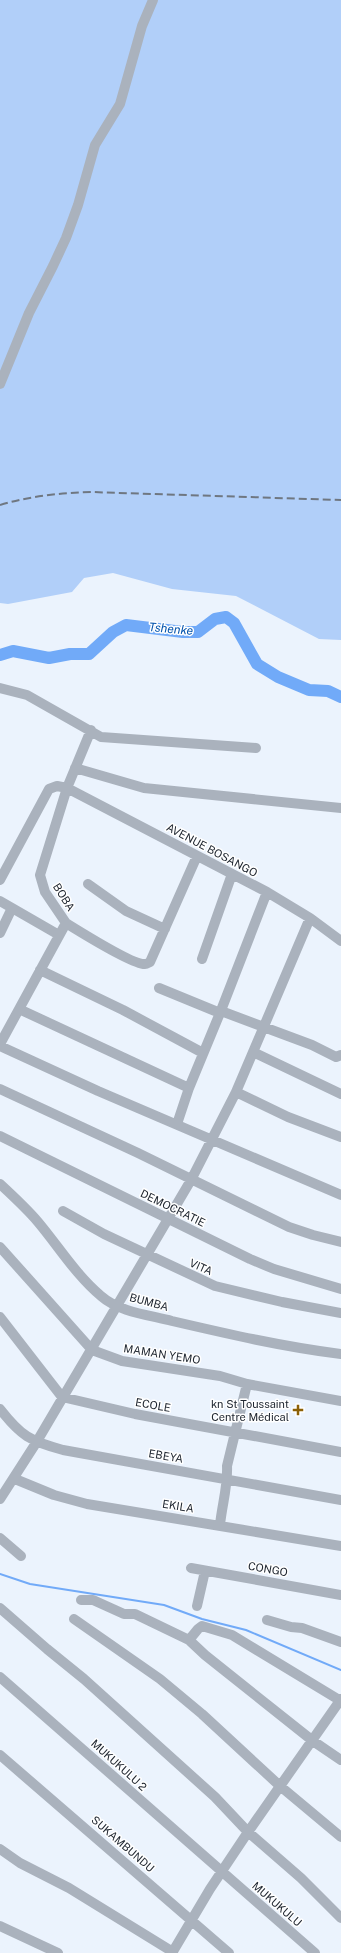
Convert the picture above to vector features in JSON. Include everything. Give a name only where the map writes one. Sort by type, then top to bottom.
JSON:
[{"type":"street","points":[[0,384],[29,313],[66,238],[78,205],[95,145],[120,104],[142,26],[153,0]]},
{"type":"street","points":[[0,688],[27,695],[101,737],[256,748]]},
{"type":"street","name":"BOBA","points":[[0,1045],[66,923],[45,892],[40,875],[67,788],[91,730]]},
{"type":"street","points":[[76,768],[144,788],[341,808]]},
{"type":"street","points":[[0,880],[49,789],[57,786],[67,788]]},
{"type":"street","name":"AVENUE BOSANGO","points":[[67,788],[266,892],[310,918],[341,941]]},
{"type":"street","points":[[66,923],[120,954],[142,964],[150,962],[197,856]]},
{"type":"street","points":[[202,959],[232,874]]},
{"type":"street","points":[[88,884],[126,912],[165,929]]},
{"type":"street","points":[[177,1124],[189,1088],[221,1012],[266,892]]},
{"type":"street","points":[[0,901],[59,935]]},
{"type":"street","points":[[0,932],[12,908]]},
{"type":"street","points":[[0,1499],[4,1484],[15,1479],[62,1397],[92,1350],[116,1305],[191,1180],[236,1092],[310,918]]},
{"type":"street","points":[[40,970],[123,1010],[203,1053]]},
{"type":"street","points":[[159,988],[312,1045],[336,1057],[341,1055]]},
{"type":"street","points":[[19,1010],[189,1088]]},
{"type":"street","points":[[0,1045],[212,1140],[341,1195]]},
{"type":"street","points":[[254,1052],[341,1094]]},
{"type":"street","points":[[0,1089],[138,1153],[289,1227],[341,1242]]},
{"type":"street","points":[[236,1092],[288,1117],[341,1137]]},
{"type":"street","name":"DEMOCRATIE","points":[[0,1136],[168,1220],[274,1269],[341,1290]]},
{"type":"street","name":"BUMBA","points":[[0,1184],[38,1222],[93,1289],[101,1297],[116,1305],[142,1314],[230,1334],[341,1354]]},
{"type":"street","name":"VITA","points":[[63,1211],[104,1234],[147,1255],[221,1288],[341,1313]]},
{"type":"street","name":"MAMAN YEMO","points":[[0,1247],[92,1350],[122,1361],[220,1376],[247,1384],[341,1401]]},
{"type":"street","points":[[0,1317],[62,1397]]},
{"type":"street","points":[[220,1525],[222,1503],[227,1480],[227,1466],[247,1384]]},
{"type":"street","name":"ECOLE","points":[[62,1397],[135,1414],[341,1452]]},
{"type":"street","name":"EBEYA","points":[[0,1409],[19,1430],[36,1443],[63,1450],[341,1500]]},
{"type":"street","name":"EKILA","points":[[15,1479],[54,1496],[81,1503],[341,1546]]},
{"type":"street","points":[[0,1538],[21,1556]]},
{"type":"street","name":"CONGO","points":[[191,1568],[341,1595]]},
{"type":"street","points":[[197,1606],[205,1570]]},
{"type":"street","points":[[81,1600],[93,1600],[124,1614],[135,1614],[189,1640],[205,1655],[312,1741],[341,1760]]},
{"type":"street","points":[[0,1608],[84,1679],[203,1787],[248,1832],[301,1878],[341,1918]]},
{"type":"street","points":[[74,1619],[160,1679],[202,1714],[280,1786],[341,1837]]},
{"type":"street","points":[[267,1620],[291,1627],[302,1628],[341,1642]]},
{"type":"street","points":[[0,1849],[20,1863],[69,1888],[173,1953],[191,1921],[248,1832],[341,1700],[232,1635],[202,1626],[198,1628],[189,1640]]},
{"type":"street","name":"MUKUKULU 2","points":[[0,1677],[223,1872]]},
{"type":"street","name":"SUKAMBUNDU","points":[[0,1755],[117,1855],[228,1953]]},
{"type":"street","name":"MUKUKULU","points":[[223,1872],[315,1953]]},
{"type":"street","points":[[0,1926],[58,1953]]},
{"type":"shaded area","points":[[0,0],[341,0],[341,640],[319,639],[236,596],[172,589],[113,573],[84,578],[72,592],[8,604],[0,603]]},
{"type":"waterway","name":"Tshenke","points":[[0,655],[13,651],[49,658],[70,654],[89,654],[113,632],[126,625],[183,632],[198,632],[215,619],[226,617],[234,623],[257,664],[278,677],[309,690],[328,691],[341,697]]},
{"type":"waterway","points":[[0,1574],[30,1584],[164,1605],[202,1619],[246,1630],[341,1670]]},
{"type":"railway","points":[[0,505],[23,499],[68,493],[91,492],[341,500]]},
{"type":"place","name":"kn St Toussaint Centre Médical","points":[[298,1410]]}]
